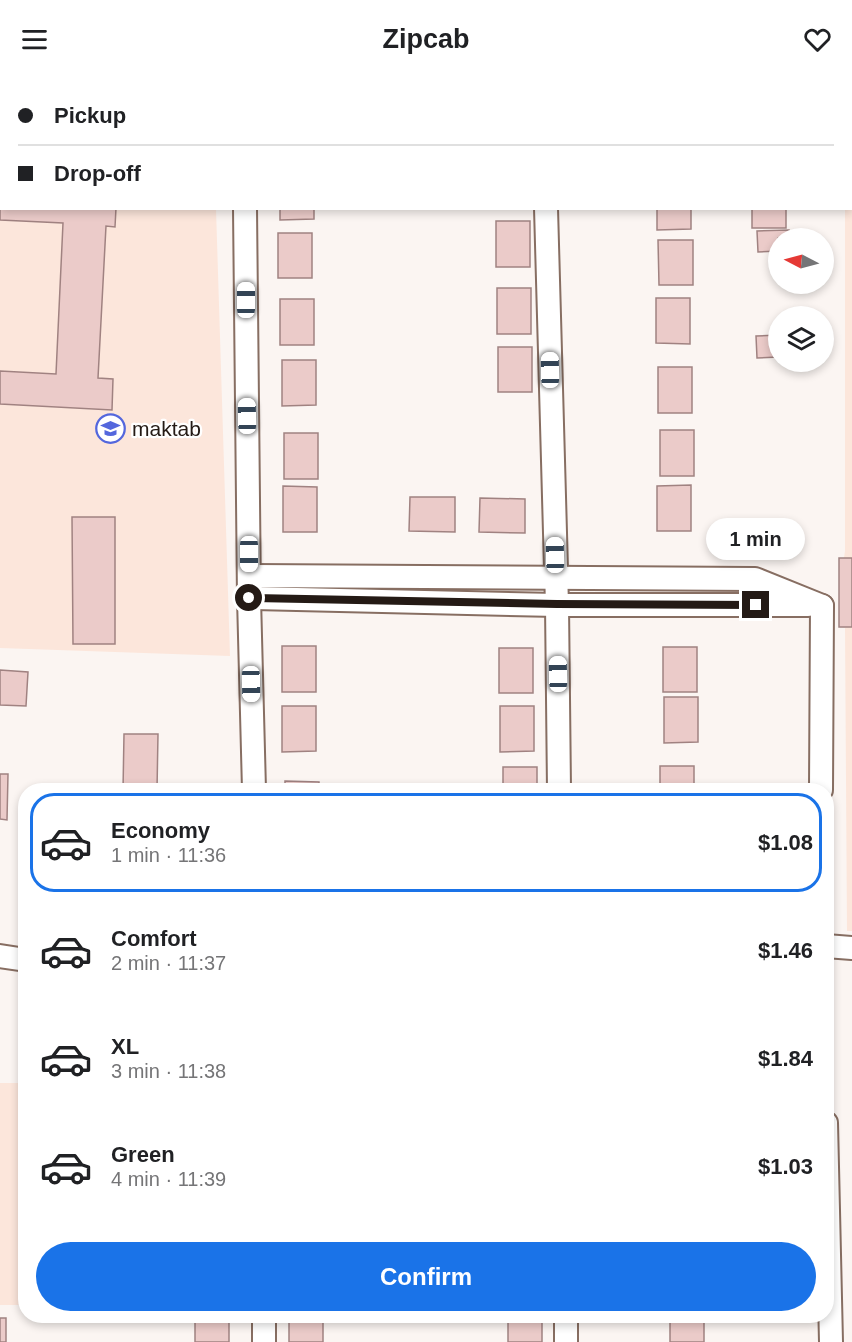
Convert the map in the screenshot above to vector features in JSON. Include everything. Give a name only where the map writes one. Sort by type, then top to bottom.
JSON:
[{"type":"street","points":[[245,210],[249,587],[254,783]]},
{"type":"street","points":[[546,210],[557,604],[559,783]]},
{"type":"street","points":[[249,587],[556,578],[755,579],[822,606]]},
{"type":"street","points":[[249,587],[557,604],[822,606]]},
{"type":"street","points":[[821,783],[822,606]]},
{"type":"street","points":[[834,947],[852,948]]},
{"type":"street","points":[[0,956],[18,959]]},
{"type":"street","points":[[264,1323],[264,1342]]},
{"type":"street","points":[[566,1323],[566,1342]]},
{"type":"street","points":[[831,1323],[831,1342]]},
{"type":"shaded area","name":"maktab","points":[[0,210],[216,210],[230,656],[0,648]]},
{"type":"shaded area","points":[[845,210],[852,210],[852,931],[847,931],[845,628],[839,627],[839,558],[844,558]]},
{"type":"shaded area","points":[[0,1083],[18,1083],[18,1305],[0,1305]]},
{"type":"building","points":[[0,210],[116,210],[115,227],[106,226],[98,378],[113,379],[112,410],[0,404],[0,371],[56,374],[63,223],[0,220]]},
{"type":"building","points":[[280,210],[314,210],[314,219],[280,220]]},
{"type":"building","points":[[657,210],[691,210],[691,229],[657,230]]},
{"type":"building","points":[[752,210],[786,210],[786,228],[752,228]]},
{"type":"building","points":[[496,221],[530,221],[530,267],[496,267]]},
{"type":"building","points":[[757,231],[768,231],[768,252],[758,252]]},
{"type":"building","points":[[278,233],[312,233],[312,278],[278,278]]},
{"type":"building","points":[[658,240],[693,240],[693,285],[659,285]]},
{"type":"building","points":[[497,288],[531,288],[531,334],[497,334]]},
{"type":"building","points":[[656,298],[690,298],[690,344],[656,343]]},
{"type":"building","points":[[280,299],[314,299],[314,345],[280,345]]},
{"type":"building","points":[[768,335],[768,357],[757,358],[756,336]]},
{"type":"building","points":[[498,347],[532,347],[532,392],[498,392]]},
{"type":"building","points":[[282,360],[316,360],[316,405],[282,406]]},
{"type":"building","points":[[658,367],[692,367],[692,413],[658,413]]},
{"type":"building","points":[[660,430],[694,430],[694,476],[660,476]]},
{"type":"building","points":[[284,433],[318,433],[318,479],[284,479]]},
{"type":"building","points":[[691,485],[691,531],[657,531],[657,486]]},
{"type":"building","points":[[283,486],[317,487],[317,532],[283,532]]},
{"type":"building","points":[[410,497],[455,497],[455,532],[409,531]]},
{"type":"building","points":[[480,498],[525,499],[525,533],[479,532]]},
{"type":"building","points":[[72,517],[115,517],[115,644],[73,644]]},
{"type":"building","points":[[839,558],[852,558],[852,627],[839,627]]},
{"type":"building","points":[[282,646],[316,646],[316,692],[282,692]]},
{"type":"building","points":[[663,647],[697,647],[697,692],[663,692]]},
{"type":"building","points":[[499,648],[533,648],[533,693],[499,693]]},
{"type":"building","points":[[0,670],[28,672],[26,706],[0,705]]},
{"type":"building","points":[[664,697],[698,697],[698,742],[664,743]]},
{"type":"building","points":[[282,706],[316,706],[316,751],[282,752]]},
{"type":"building","points":[[500,706],[534,706],[534,751],[500,752]]},
{"type":"building","points":[[124,734],[158,734],[157,783],[123,783]]},
{"type":"building","points":[[660,766],[694,766],[694,783],[660,783]]},
{"type":"building","points":[[503,767],[537,767],[537,783],[503,783]]},
{"type":"building","points":[[0,774],[8,774],[7,820],[0,819]]},
{"type":"building","points":[[285,781],[319,782],[319,783],[285,783]]},
{"type":"building","points":[[0,1318],[6,1318],[6,1342],[0,1342]]},
{"type":"building","points":[[195,1323],[229,1323],[229,1342],[195,1342]]},
{"type":"building","points":[[289,1323],[323,1323],[323,1342],[289,1342]]},
{"type":"building","points":[[508,1323],[542,1323],[542,1342],[508,1342]]},
{"type":"building","points":[[670,1323],[704,1323],[704,1342],[670,1342]]},
{"type":"place","name":"maktab","points":[[111,428]]},
{"type":"route","points":[[249,598],[756,605]]}]
